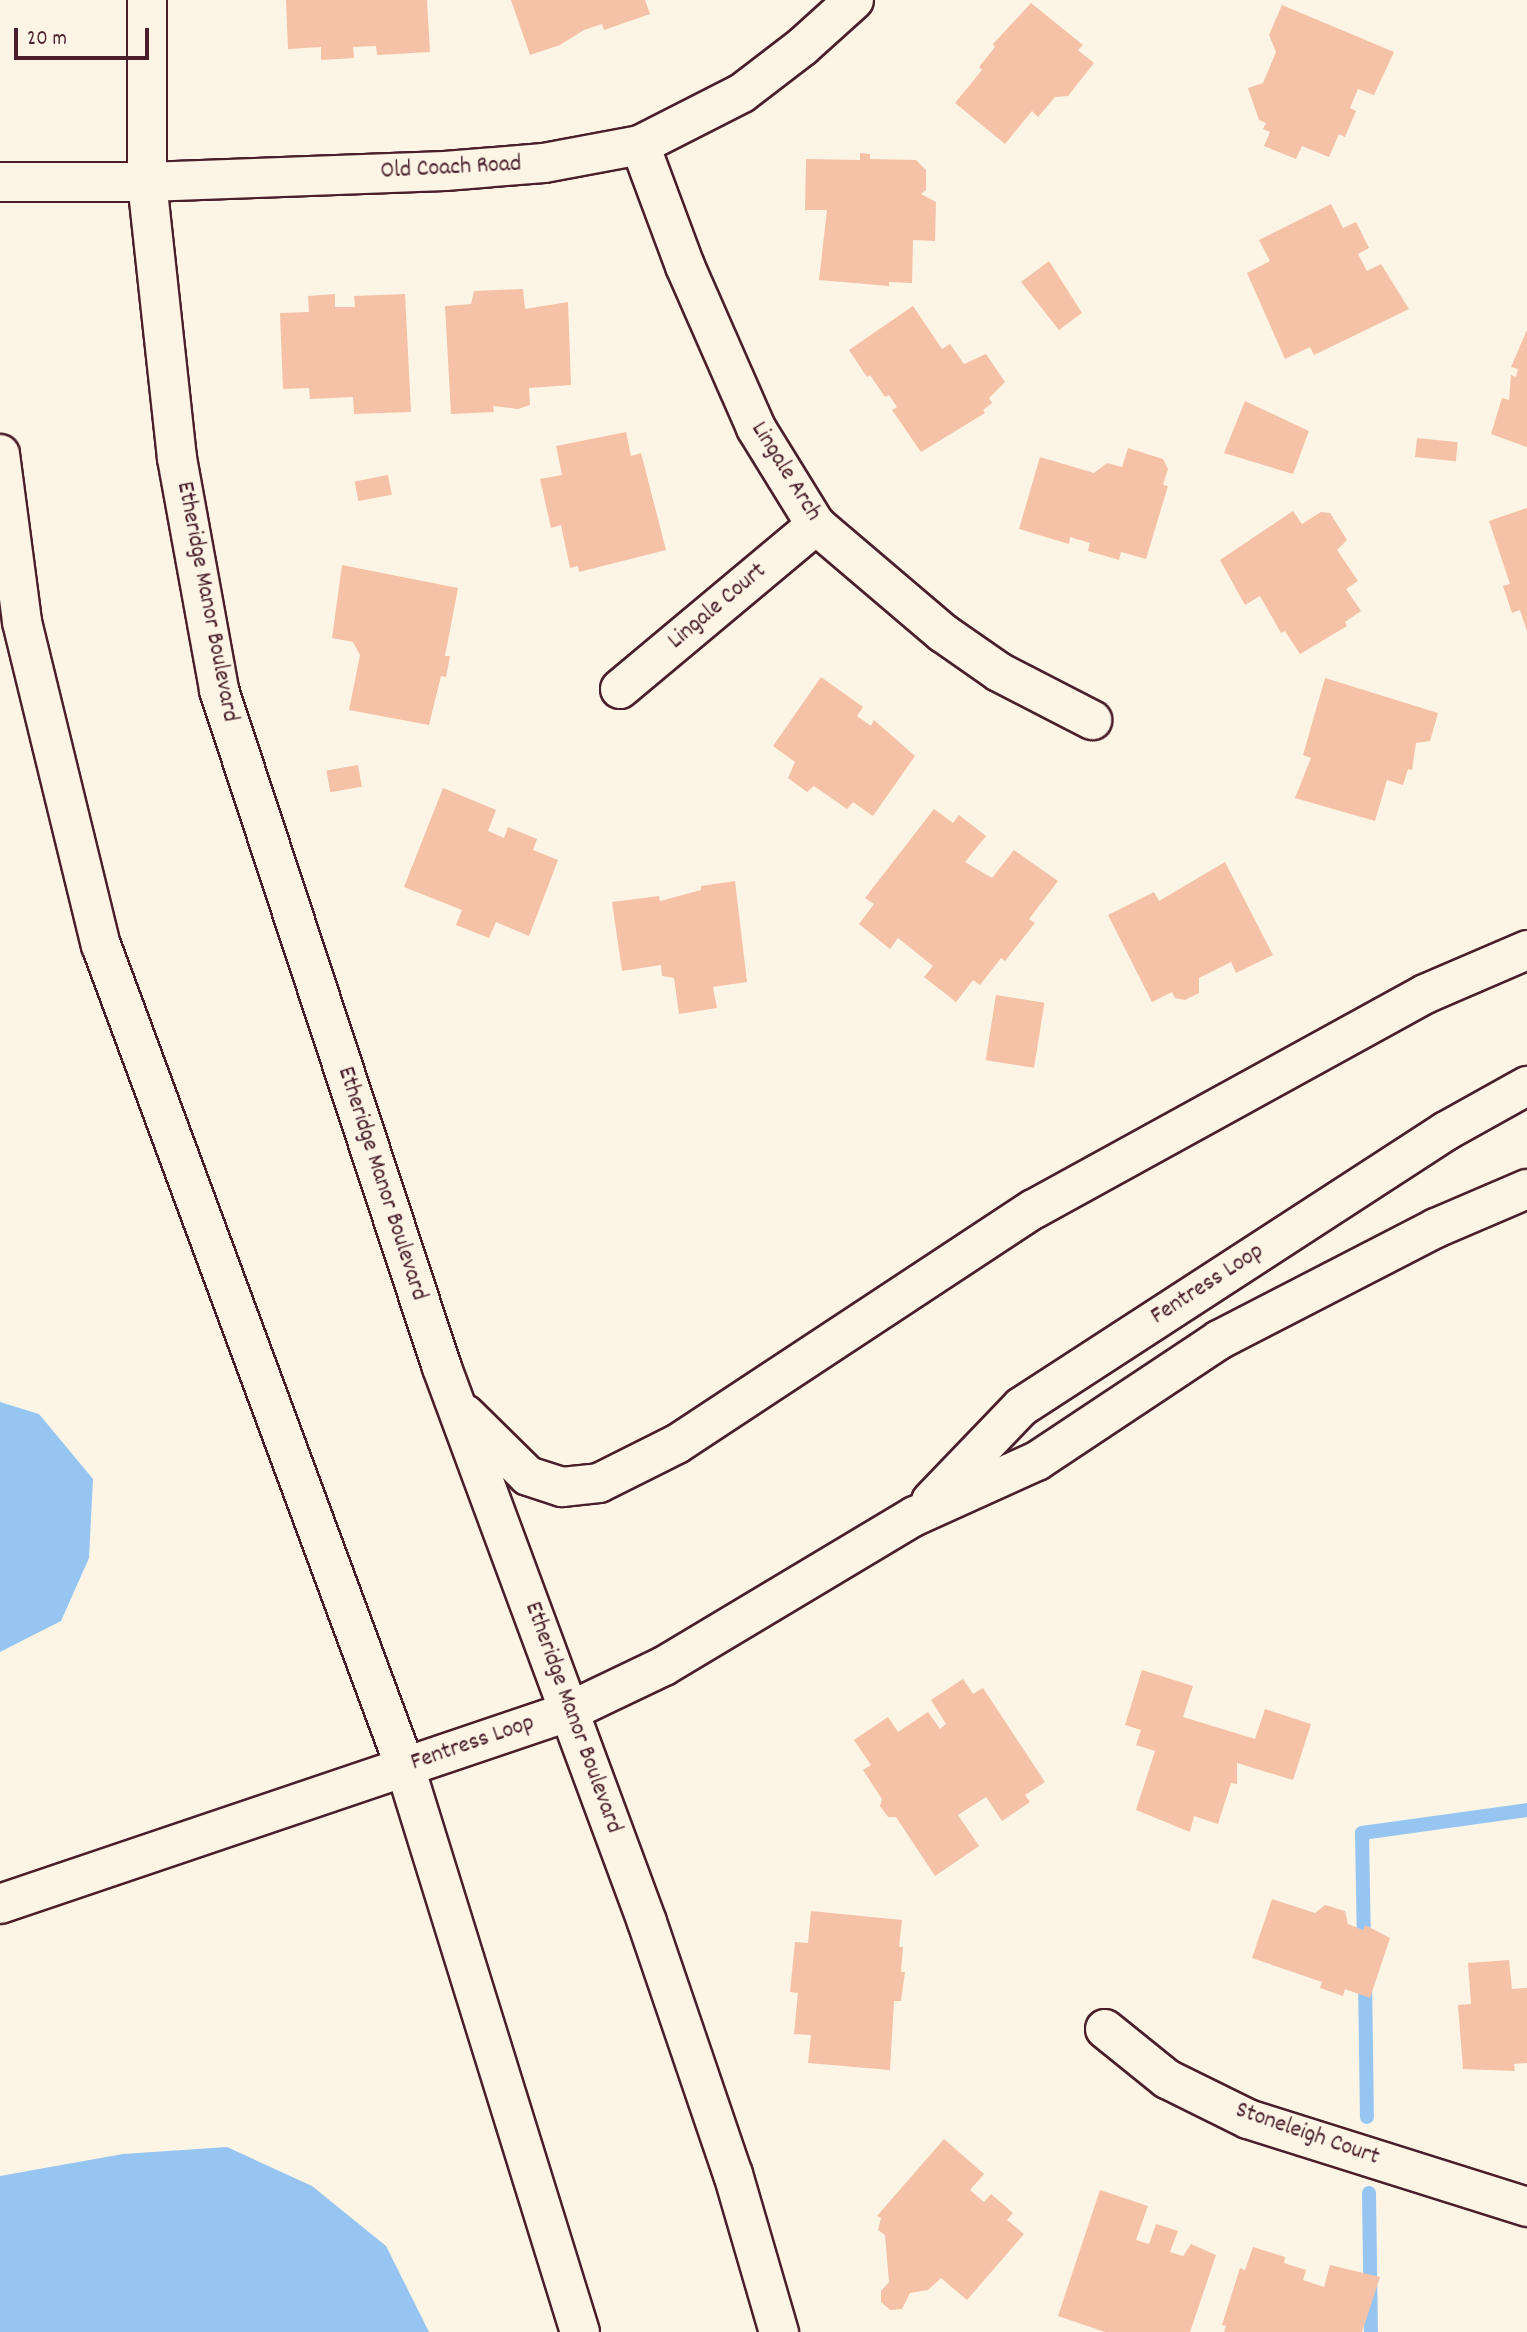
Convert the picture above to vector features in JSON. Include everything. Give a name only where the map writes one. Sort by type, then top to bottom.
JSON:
[{"type":"main road","name":"Etheridge Manor Boulevard","points":[[147,0],[147,182],[177,458],[219,690],[456,1405],[570,1711],[729,2161],[779,2332]]},
{"type":"main road","name":"Old Coach Road","points":[[0,182],[147,182],[445,171],[544,163],[640,145],[742,93],[853,0]]},
{"type":"main road","name":"Lingale Arch","points":[[640,145],[685,266],[751,417],[816,525],[943,633],[999,672],[1093,720]]},
{"type":"main road","points":[[0,454],[22,622],[102,945],[405,1767],[580,2332]]},
{"type":"main road","name":"Lingale Court","points":[[620,689],[816,525]]},
{"type":"main road","points":[[456,1405],[528,1476],[562,1487],[599,1483],[677,1444],[1034,1209],[1424,994],[1527,950]]},
{"type":"main road","name":"Fentress Loop","points":[[915,1516],[1021,1407],[1446,1131],[1527,1086]]},
{"type":"main road","name":"Fentress Loop","points":[[0,1904],[570,1711],[664,1666],[915,1516],[1037,1461],[1219,1340],[1436,1228],[1527,1189]]},
{"type":"main road","name":"Stoneleigh Court","points":[[1105,2029],[1167,2079],[1248,2119],[1527,2207]]},
{"type":"water","points":[[0,1402],[39,1414],[93,1479],[89,1558],[61,1621],[0,1652]]},
{"type":"water","points":[[227,2147],[312,2186],[386,2246],[429,2332],[0,2332],[0,2176],[123,2154]]},
{"type":"building","points":[[286,0],[427,0],[430,52],[377,55],[376,46],[353,47],[354,58],[321,60],[321,47],[288,49]]},
{"type":"building","points":[[511,0],[645,0],[650,14],[604,30],[602,24],[584,30],[560,45],[530,55]]},
{"type":"building","points":[[1031,3],[1083,45],[1078,50],[1094,63],[1068,96],[1055,97],[1038,117],[1032,111],[1005,144],[955,103],[982,70],[979,67],[995,47],[993,44]]},
{"type":"building","points":[[1282,5],[1394,52],[1374,95],[1358,89],[1350,108],[1356,111],[1345,137],[1339,134],[1329,157],[1302,146],[1296,159],[1264,146],[1270,132],[1263,129],[1266,123],[1259,120],[1248,88],[1263,83],[1276,52],[1269,35]]},
{"type":"building","points":[[860,153],[870,154],[870,159],[916,160],[926,170],[926,190],[921,194],[936,202],[935,241],[913,240],[912,283],[889,282],[889,286],[819,280],[827,210],[805,210],[806,159],[860,160]]},
{"type":"building","points":[[1331,204],[1343,228],[1356,222],[1369,248],[1358,254],[1367,271],[1381,264],[1409,309],[1314,355],[1310,347],[1285,359],[1247,273],[1270,261],[1259,240]]},
{"type":"building","points":[[1049,261],[1082,313],[1059,330],[1021,282]]},
{"type":"building","points":[[523,289],[525,309],[568,302],[571,385],[529,388],[530,405],[518,409],[493,406],[494,412],[451,414],[445,306],[471,304],[474,291]]},
{"type":"building","points":[[335,294],[335,307],[355,307],[354,296],[405,294],[411,412],[354,414],[353,397],[310,399],[309,388],[283,389],[280,313],[309,312],[308,296]]},
{"type":"building","points":[[913,306],[942,349],[950,344],[964,364],[986,354],[1005,382],[989,398],[992,403],[983,410],[985,413],[921,452],[892,410],[897,407],[889,395],[885,397],[870,375],[867,377],[849,350]]},
{"type":"building","points":[[1527,330],[1527,447],[1491,434],[1502,398],[1509,400],[1511,375],[1516,377],[1518,369],[1511,367]]},
{"type":"building","points":[[1245,401],[1309,431],[1293,474],[1224,453]]},
{"type":"building","points":[[626,432],[631,456],[641,453],[666,550],[579,572],[578,566],[570,568],[561,525],[551,528],[540,479],[562,475],[556,446]]},
{"type":"building","points":[[1417,438],[1458,442],[1456,461],[1415,457]]},
{"type":"building","points":[[1128,448],[1163,459],[1168,469],[1163,485],[1168,486],[1146,559],[1121,552],[1119,560],[1088,551],[1090,543],[1070,537],[1069,544],[1019,529],[1040,457],[1094,473],[1107,463],[1122,467]]},
{"type":"building","points":[[388,475],[392,495],[358,501],[355,481]]},
{"type":"building","points":[[1527,508],[1527,631],[1520,610],[1512,613],[1503,586],[1510,584],[1489,521]]},
{"type":"building","points":[[1293,511],[1302,524],[1321,512],[1330,513],[1347,540],[1337,550],[1358,581],[1346,589],[1361,611],[1345,622],[1347,626],[1300,654],[1285,631],[1281,633],[1260,596],[1245,605],[1220,560]]},
{"type":"building","points":[[342,565],[458,588],[445,656],[450,656],[446,677],[441,676],[429,725],[349,710],[360,655],[353,642],[332,638]]},
{"type":"building","points":[[821,677],[863,707],[857,716],[871,726],[874,720],[915,756],[873,816],[853,802],[847,809],[814,786],[807,792],[788,778],[795,762],[773,746]]},
{"type":"building","points":[[1325,678],[1438,713],[1430,741],[1416,743],[1412,770],[1408,769],[1403,785],[1387,780],[1375,821],[1295,798],[1311,758],[1303,755]]},
{"type":"building","points":[[358,765],[362,787],[330,792],[326,771]]},
{"type":"building","points":[[443,788],[496,810],[488,831],[504,838],[508,827],[537,839],[533,850],[558,860],[529,936],[496,922],[489,938],[456,925],[462,910],[404,887]]},
{"type":"building","points":[[934,809],[953,823],[959,815],[986,836],[965,862],[992,878],[1014,850],[1058,881],[1029,919],[1035,923],[1005,961],[1001,958],[980,985],[973,980],[956,1002],[924,977],[933,966],[898,938],[890,949],[859,924],[874,904],[865,898]]},
{"type":"building","points":[[1225,862],[1273,955],[1236,973],[1231,962],[1199,978],[1199,993],[1185,1000],[1175,998],[1172,992],[1152,1002],[1108,915],[1154,892],[1159,901]]},
{"type":"building","points":[[735,881],[747,982],[713,987],[717,1008],[679,1014],[674,978],[662,976],[661,965],[622,971],[612,902],[659,896],[660,901],[701,890],[701,886]]},
{"type":"building","points":[[996,995],[1044,1003],[1034,1068],[986,1060]]},
{"type":"building","points":[[1142,1670],[1193,1686],[1183,1717],[1255,1739],[1265,1709],[1311,1724],[1293,1780],[1237,1763],[1237,1784],[1231,1783],[1218,1824],[1194,1816],[1190,1832],[1136,1810],[1155,1751],[1136,1745],[1141,1730],[1125,1725]]},
{"type":"building","points":[[963,1679],[973,1694],[983,1688],[1045,1782],[1025,1795],[1030,1802],[1002,1821],[986,1797],[958,1815],[979,1846],[935,1876],[896,1817],[888,1817],[880,1806],[882,1799],[863,1770],[871,1765],[854,1740],[888,1717],[898,1732],[928,1712],[940,1729],[946,1724],[931,1700]]},
{"type":"building","points":[[1272,1899],[1315,1913],[1325,1905],[1345,1911],[1348,1924],[1363,1930],[1365,1925],[1390,1938],[1370,1998],[1345,1989],[1343,1996],[1320,1988],[1322,1982],[1252,1958]]},
{"type":"building","points":[[811,1911],[902,1920],[899,1947],[903,1947],[901,1972],[905,1972],[901,2001],[894,2001],[890,2070],[808,2063],[811,2035],[794,2034],[798,1993],[790,1992],[795,1942],[808,1943]]},
{"type":"building","points":[[1509,1960],[1512,1989],[1527,1988],[1527,2063],[1514,2064],[1515,2071],[1463,2069],[1458,2005],[1471,2004],[1468,1963]]},
{"type":"building","points":[[944,2139],[984,2174],[970,2190],[984,2202],[991,2194],[1013,2213],[1007,2220],[1024,2234],[967,2300],[941,2278],[928,2290],[910,2293],[902,2309],[890,2310],[881,2302],[881,2291],[889,2282],[885,2235],[878,2230],[881,2218],[877,2216]]},
{"type":"building","points":[[1100,2190],[1148,2206],[1136,2240],[1149,2244],[1156,2224],[1178,2231],[1170,2252],[1183,2256],[1191,2244],[1216,2255],[1190,2332],[1105,2332],[1058,2316]]},
{"type":"building","points":[[1253,2247],[1285,2257],[1284,2263],[1306,2270],[1303,2280],[1324,2287],[1330,2265],[1380,2277],[1362,2332],[1224,2332],[1226,2326],[1222,2325],[1240,2268],[1245,2270]]},
{"type":"waterway","points":[[1364,1947],[1362,1833],[1527,1810]]},
{"type":"waterway","points":[[1365,1978],[1367,2117]]},
{"type":"waterway","points":[[1369,2193],[1371,2332]]}]
